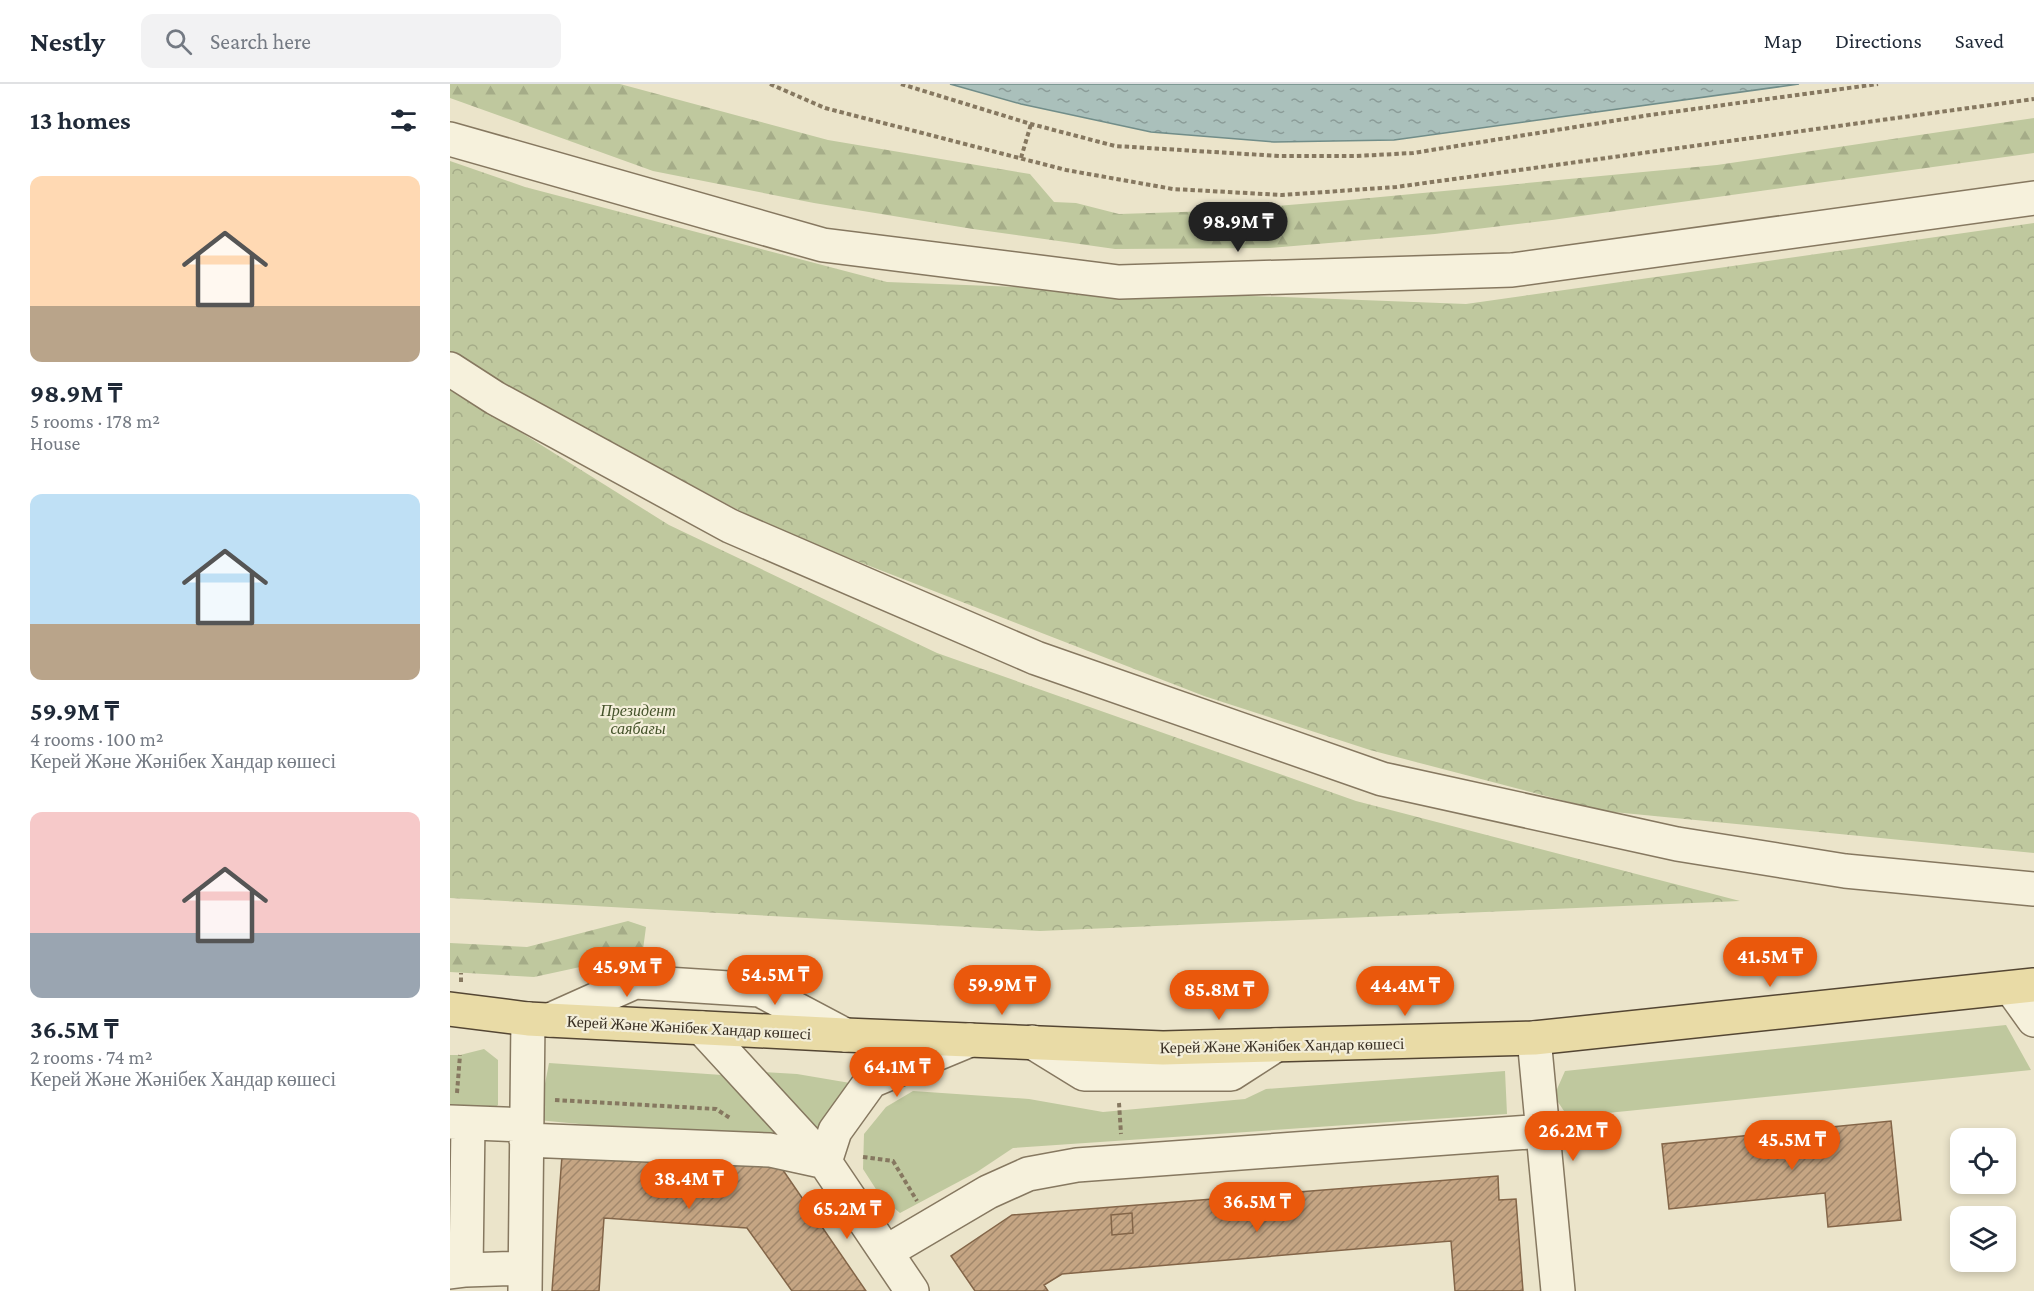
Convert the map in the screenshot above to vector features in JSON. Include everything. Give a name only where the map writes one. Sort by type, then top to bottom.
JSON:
[{"type":"main road","name":"Керей Және Жәнібек Хандар көшесі","points":[[450,1009],[539,1019],[702,1028],[1163,1048],[1534,1038],[2022,987]]},
{"type":"main road","name":"Керей Және Жәнібек Хандар көшесі","points":[[455,1040],[460,1027],[539,1019]]},
{"type":"street","points":[[450,139],[823,245],[1119,282],[1512,270],[2034,198]]},
{"type":"street","points":[[450,369],[495,398],[730,526],[1036,658],[1383,779],[1677,844],[1845,871],[2034,889]]},
{"type":"street","points":[[825,1162],[770,1149],[526,1121],[457,1122],[458,1271],[525,1279],[526,1121],[539,1019],[635,982],[760,990],[845,1035]]},
{"type":"street","points":[[2022,987],[2034,1020]]},
{"type":"street","points":[[702,1028],[825,1162],[912,1291]]},
{"type":"street","points":[[1534,1038],[1558,1291]]},
{"type":"street","points":[[825,1162],[835,1131],[871,1081],[970,1040]]},
{"type":"street","points":[[886,1252],[988,1192],[1028,1174],[1077,1165],[1543,1131]]},
{"type":"path","points":[[770,84],[825,108],[1066,170],[1173,189],[1282,195],[1396,187],[2034,99]]},
{"type":"path","points":[[901,84],[1031,124],[1115,146],[1279,156],[1413,153],[1650,115],[1878,84]]},
{"type":"path","points":[[1020,158],[1031,124]]},
{"type":"path","points":[[455,1040],[457,1122]]},
{"type":"path","points":[[526,1121],[716,1109],[735,1120]]},
{"type":"path","points":[[863,1157],[893,1161],[919,1203]]},
{"type":"green space","points":[[450,84],[620,84],[828,140],[1030,174],[1054,202],[1076,203],[1119,214],[1213,211],[1338,201],[1717,165],[2034,118],[2034,153],[1552,220],[1435,234],[1270,248],[1115,249],[814,203],[653,171],[450,98]]},
{"type":"green space","points":[[450,161],[525,187],[887,282],[1466,304],[2034,223],[2034,853],[1603,811],[1370,750],[1204,696],[772,528],[450,356]]},
{"type":"green space","name":"Президент саябағы","points":[[450,388],[669,525],[937,653],[1356,801],[1740,901],[1040,931],[450,898]]},
{"type":"green space","points":[[628,921],[646,927],[642,957],[631,956],[534,977],[450,972],[450,943],[527,947]]},
{"type":"green space","points":[[2006,1025],[2031,1070],[1568,1117],[1554,1096],[1565,1071]]},
{"type":"green space","points":[[484,1049],[498,1060],[498,1105],[487,1115],[450,1114],[450,1055]]},
{"type":"green space","points":[[549,1063],[722,1075],[785,1144],[538,1120]]},
{"type":"green space","points":[[1505,1071],[1507,1114],[1013,1148],[977,1172],[900,1213],[881,1197],[863,1169],[864,1134],[886,1107],[913,1091],[1029,1099],[1103,1112],[1245,1099],[1266,1089]]},
{"type":"green space","points":[[763,1072],[797,1074],[856,1084],[822,1139]]},
{"type":"water","points":[[950,84],[1799,84],[1394,140],[1274,142],[1151,132],[1021,104]]},
{"type":"building","points":[[1891,1121],[1901,1220],[1828,1227],[1825,1193],[1669,1209],[1662,1144]]},
{"type":"building","points":[[563,1142],[774,1157],[866,1291],[792,1291],[747,1228],[604,1218],[599,1291],[552,1291]]},
{"type":"building","points":[[1498,1176],[1499,1200],[1516,1199],[1523,1291],[1455,1291],[1451,1241],[1062,1274],[1044,1285],[1048,1291],[975,1291],[951,1256],[1012,1215]]},
{"type":"building","points":[[1132,1213],[1133,1233],[1112,1235],[1111,1215]]}]
